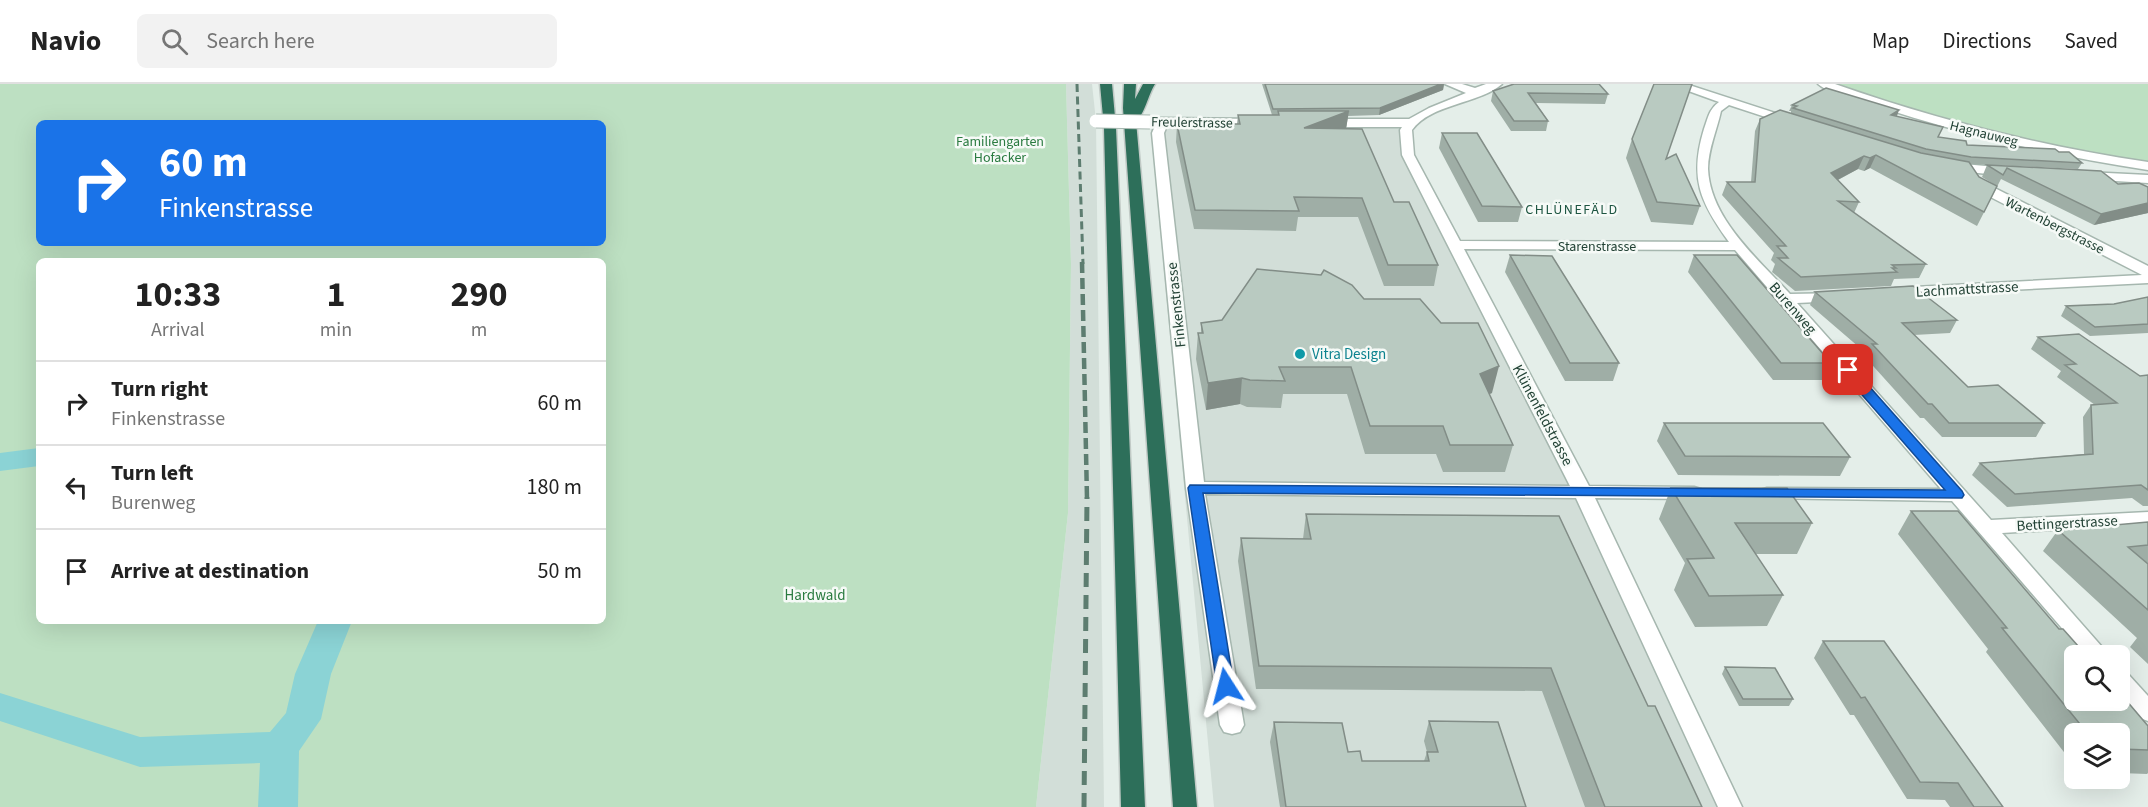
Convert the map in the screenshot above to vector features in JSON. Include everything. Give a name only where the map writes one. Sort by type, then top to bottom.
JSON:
[{"type":"highway","points":[[1106,84],[1103,125],[1133,807]]},
{"type":"highway","points":[[1103,125],[1114,84]]},
{"type":"highway","points":[[1130,84],[1129,97],[1148,124]]},
{"type":"highway","points":[[1149,84],[1138,103],[1148,124],[1185,807]]},
{"type":"street","points":[[1451,84],[1475,92]]},
{"type":"street","points":[[1305,123],[1410,123],[1433,110],[1496,84]]},
{"type":"street","points":[[1675,84],[1807,126]]},
{"type":"street","name":"Hagnauweg","points":[[1824,84],[1922,117],[1997,137],[2148,166]]},
{"type":"street","name":"Burenweg","points":[[1728,101],[1716,109],[1702,166],[1705,192],[1739,246],[2089,645]]},
{"type":"street","name":"Freulerstrasse","points":[[1103,125],[1270,123]]},
{"type":"street","name":"Klünenfeldstrasse","points":[[1410,123],[1406,130],[1408,155],[1583,492],[1730,807]]},
{"type":"street","name":"Finkenstrasse","points":[[1148,124],[1158,133],[1195,488],[1232,726]]},
{"type":"street","points":[[1939,165],[1968,170],[2024,173]]},
{"type":"street","name":"Wartenbergstrasse","points":[[1968,170],[1978,185],[2148,272]]},
{"type":"street","points":[[2069,175],[2148,179]]},
{"type":"street","name":"Starenstrasse","points":[[1455,245],[1739,246]]},
{"type":"street","name":"Lachmattstrasse","points":[[1878,294],[2148,279]]},
{"type":"street","points":[[1785,299],[1855,295]]},
{"type":"street","points":[[1195,488],[1710,493]]},
{"type":"street","points":[[1744,494],[1957,495]]},
{"type":"street","name":"Bettingerstrasse","points":[[1987,527],[2148,518]]},
{"type":"street","points":[[2130,691],[2148,712]]},
{"type":"shaded area","points":[[1066,84],[1092,84],[1096,121],[1104,807],[1036,807],[1068,513],[1071,264]]},
{"type":"shaded area","points":[[1150,122],[1411,123],[1408,155],[1730,807],[1214,807]]},
{"type":"green space","name":"Hardwald","points":[[0,84],[1066,84],[1071,264],[1068,513],[1036,807],[0,807]]},
{"type":"green space","points":[[1832,84],[2148,84],[2148,163],[2060,148],[1952,122]]},
{"type":"building","points":[[1265,84],[1441,84],[1380,108],[1273,109]]},
{"type":"building","points":[[1514,84],[1599,84],[1608,94],[1528,93],[1548,121],[1514,121],[1493,91]]},
{"type":"building","points":[[1654,84],[1692,84],[1666,159],[1676,154],[1700,206],[1657,202],[1632,139]]},
{"type":"building","points":[[1826,88],[1899,110],[1891,115],[1943,127],[1938,137],[1966,141],[1967,145],[2055,149],[2059,152],[2069,152],[2082,163],[1971,157],[1926,149],[1793,108],[1797,106],[1792,105]]},
{"type":"building","points":[[1780,110],[1921,153],[1969,162],[1979,177],[1997,186],[1984,212],[1876,155],[1870,158],[1864,156],[1831,173],[1859,202],[1838,201],[1926,264],[1892,265],[1897,272],[1801,277],[1778,258],[1788,258],[1777,246],[1786,246],[1727,182],[1755,182],[1760,119]]},
{"type":"building","points":[[1278,111],[1349,111],[1304,128],[1362,129],[1394,202],[1409,202],[1438,265],[1388,265],[1362,198],[1294,197],[1299,211],[1195,210],[1177,124],[1240,124],[1238,115],[1279,115]]},
{"type":"building","points":[[1442,133],[1477,133],[1522,207],[1482,206]]},
{"type":"building","points":[[1987,165],[2101,171],[2118,184],[2139,183],[2148,187],[2148,203],[2101,214],[2007,168],[2003,175]]},
{"type":"building","points":[[1510,255],[1552,256],[1619,363],[1570,363]]},
{"type":"building","points":[[1694,255],[1737,255],[1831,363],[1781,363]]},
{"type":"building","points":[[1257,269],[1321,275],[1324,270],[1352,285],[1364,299],[1420,299],[1441,323],[1478,323],[1499,366],[1480,374],[1513,445],[1450,445],[1443,426],[1370,426],[1351,367],[1279,367],[1285,381],[1242,378],[1208,383],[1198,333],[1203,333],[1201,323],[1222,320]]},
{"type":"building","points":[[1913,286],[1957,320],[1902,323],[1968,387],[1998,385],[2044,423],[1949,423],[1872,344],[1877,344],[1815,292]]},
{"type":"building","points":[[2148,297],[2148,324],[2095,327],[2066,306],[2114,304]]},
{"type":"building","points":[[2079,334],[2140,376],[2148,375],[2148,490],[2141,485],[2015,494],[1980,463],[2093,454],[2091,405],[2117,403],[2065,365],[2076,364],[2038,337]]},
{"type":"building","points":[[1664,423],[1823,423],[1850,457],[1685,456]]},
{"type":"building","points":[[1671,488],[1787,488],[1812,523],[1735,523],[1783,595],[1709,596],[1687,559],[1714,558]]},
{"type":"building","points":[[1911,511],[1958,511],[2059,629],[2063,629],[2077,645],[2064,645],[2064,704],[2002,628],[2007,628]]},
{"type":"building","points":[[1306,514],[1559,516],[1648,706],[1655,706],[1702,807],[1605,807],[1551,668],[1259,666],[1241,538],[1311,539]]},
{"type":"building","points":[[2148,522],[2148,545],[2128,547],[2148,564],[2148,610],[2058,530]]},
{"type":"building","points":[[1823,641],[1884,641],[2003,807],[1974,807],[1958,783],[1920,782],[1865,697],[1861,698]]},
{"type":"building","points":[[1725,667],[1775,668],[1793,699],[1743,699]]},
{"type":"building","points":[[2130,705],[2148,726],[2148,750],[2130,749],[2130,723],[2079,723],[2069,711],[2130,711]]},
{"type":"building","points":[[1429,721],[1498,722],[1526,807],[1286,807],[1274,722],[1342,723],[1348,752],[1360,751],[1362,761],[1429,761],[1427,752],[1438,752]]},
{"type":"waterway","points":[[0,462],[36,457]]},
{"type":"waterway","points":[[280,747],[303,719],[313,674],[334,624]]},
{"type":"waterway","points":[[0,707],[140,752],[280,747]]},
{"type":"waterway","points":[[278,807],[280,747]]},
{"type":"railway","points":[[1077,84],[1083,264]]},
{"type":"railway","points":[[1082,262],[1087,498]]},
{"type":"railway","points":[[1084,807],[1087,498]]},
{"type":"place","name":"Vitra Design","points":[[1300,354]]},
{"type":"district","name":"CHLÜNEFÄLD","points":[[1572,209]]},
{"type":"route","points":[[1226,686],[1195,488],[1957,495],[1848,370]]},
{"type":"park label","name":"Familiengarten Hofacker","points":[[1000,150]]}]
